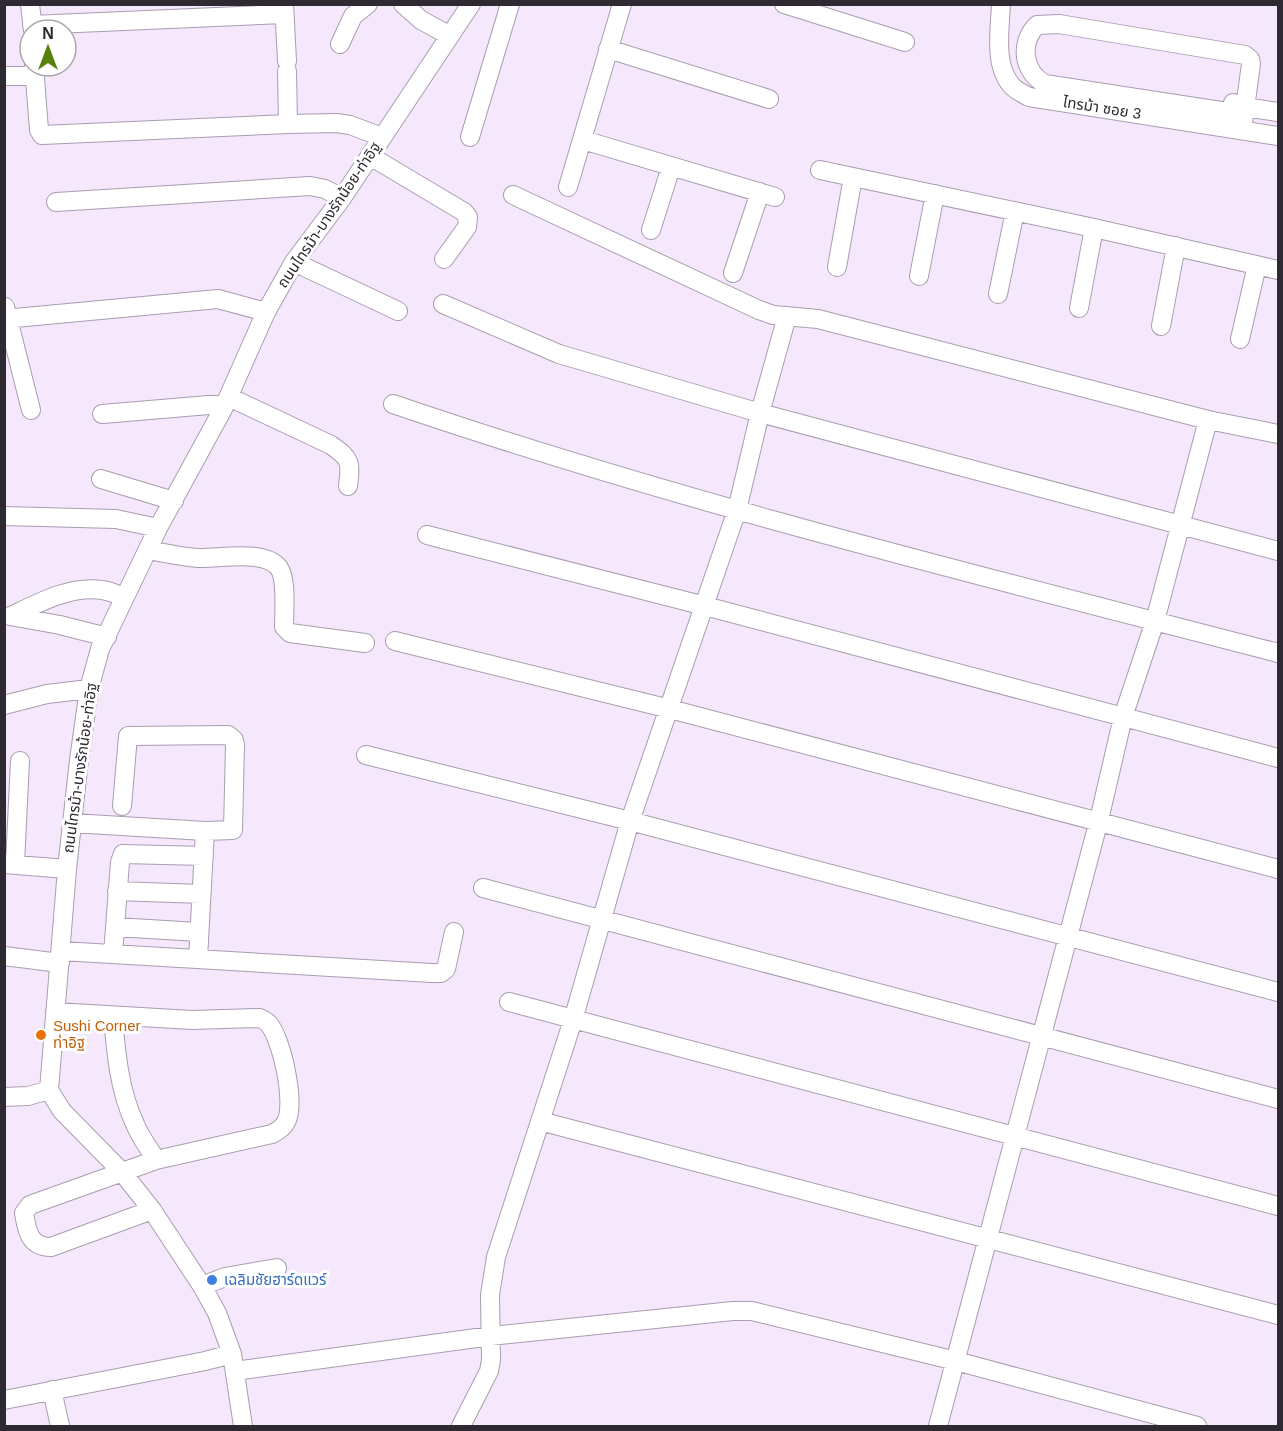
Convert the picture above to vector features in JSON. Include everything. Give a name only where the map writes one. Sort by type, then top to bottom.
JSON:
[{"type":"street","points":[[339,44],[352,16],[368,4]]},
{"type":"street","points":[[403,4],[421,20],[450,36]]},
{"type":"street","name":"ถนนไทรม้า-บางรักน้อย-ท่าอิฐ","points":[[49,1090],[72,823],[89,689],[100,649],[158,528],[226,403],[266,312],[294,262],[342,198],[471,4]]},
{"type":"street","points":[[470,137],[510,4]]},
{"type":"street","points":[[568,187],[622,4]]},
{"type":"street","points":[[784,4],[905,42]]},
{"type":"street","name":"ไทรม้า ซอย 3","points":[[1001,4],[999,54],[1005,75],[1013,87],[1029,96],[1278,136]]},
{"type":"street","points":[[78,24],[284,9],[288,124]]},
{"type":"street","points":[[1242,130],[1245,107],[1251,64],[1250,58],[1240,53],[1059,24],[1037,25],[1030,33],[1026,44],[1027,63],[1034,78],[1045,84],[1234,113],[1245,107],[1278,112]]},
{"type":"street","points":[[608,50],[769,99]]},
{"type":"street","points":[[31,78],[39,130],[42,135],[288,124],[343,124],[382,137]]},
{"type":"street","points":[[583,140],[767,195],[733,273]]},
{"type":"street","points":[[370,156],[464,212],[468,217],[467,227],[444,259]]},
{"type":"street","points":[[651,230],[671,167]]},
{"type":"street","points":[[820,170],[1278,270]]},
{"type":"street","points":[[837,267],[853,177]]},
{"type":"street","points":[[56,202],[310,186],[325,189],[342,198]]},
{"type":"street","points":[[919,276],[935,194]]},
{"type":"street","points":[[513,195],[773,315],[818,319],[1208,420],[1278,434]]},
{"type":"street","points":[[998,294],[1016,211]]},
{"type":"street","points":[[1079,308],[1094,228]]},
{"type":"street","points":[[1161,326],[1176,246]]},
{"type":"street","points":[[294,262],[398,311]]},
{"type":"street","points":[[1240,339],[1257,265]]},
{"type":"street","points":[[31,410],[6,315],[218,299],[266,312]]},
{"type":"street","points":[[443,304],[559,354],[760,413],[1278,551]]},
{"type":"street","points":[[461,1426],[489,1371],[491,1360],[490,1295],[496,1257],[573,1020],[630,821],[737,510],[760,413],[787,316]]},
{"type":"street","points":[[102,414],[226,403],[331,445],[346,456],[350,465],[348,486]]},
{"type":"street","points":[[393,404],[500,441],[737,510],[1278,653]]},
{"type":"street","points":[[938,1426],[1099,820],[1124,717],[1155,621],[1208,420]]},
{"type":"street","points":[[101,478],[174,501]]},
{"type":"street","points":[[4,516],[116,519],[158,528]]},
{"type":"street","points":[[428,535],[1278,758]]},
{"type":"street","points":[[148,550],[199,558],[251,556],[270,561],[278,566],[283,575],[284,627],[290,633],[365,643]]},
{"type":"street","points":[[8,616],[44,600],[79,591],[101,590],[125,597]]},
{"type":"street","points":[[8,616],[60,625],[107,637]]},
{"type":"street","points":[[395,641],[670,709],[1099,820],[1278,869]]},
{"type":"street","points":[[4,705],[47,694],[89,689]]},
{"type":"street","points":[[72,823],[205,831],[233,830],[236,745],[234,740],[228,735],[128,736],[122,806]]},
{"type":"street","points":[[366,755],[630,821],[1278,992]]},
{"type":"street","points":[[20,761],[11,804],[10,864],[67,869]]},
{"type":"street","points":[[198,959],[205,831]]},
{"type":"street","points":[[113,954],[117,891],[123,854],[204,856]]},
{"type":"street","points":[[483,888],[1278,1099]]},
{"type":"street","points":[[117,891],[201,894]]},
{"type":"street","points":[[115,927],[199,932]]},
{"type":"street","points":[[4,956],[60,957],[113,954],[441,972],[446,969],[454,932]]},
{"type":"street","points":[[509,1002],[1278,1206]]},
{"type":"street","points":[[55,1012],[192,1020],[260,1018],[268,1023],[276,1037],[290,1100],[289,1114],[281,1129],[272,1134],[156,1160],[30,1205],[24,1213],[29,1235],[36,1244],[40,1247],[51,1247],[152,1210]]},
{"type":"street","points":[[113,1016],[117,1067],[123,1093],[135,1125],[156,1160]]},
{"type":"street","points":[[4,1097],[28,1096],[49,1090],[62,1111],[122,1172],[152,1210],[217,1313],[234,1362],[243,1426]]},
{"type":"street","points":[[540,1121],[1278,1315]]},
{"type":"street","points":[[202,1286],[225,1277],[277,1268]]},
{"type":"street","points":[[4,1400],[205,1361],[234,1362],[733,1311],[752,1311],[956,1361],[1197,1426]]},
{"type":"street","points":[[52,1390],[60,1426]]},
{"type":"place","name":"Sushi Corner ท่าอิฐ","points":[[41,1035]]},
{"type":"place","name":"เฉลิมชัยฮาร์ดแวร์","points":[[212,1280]]}]
